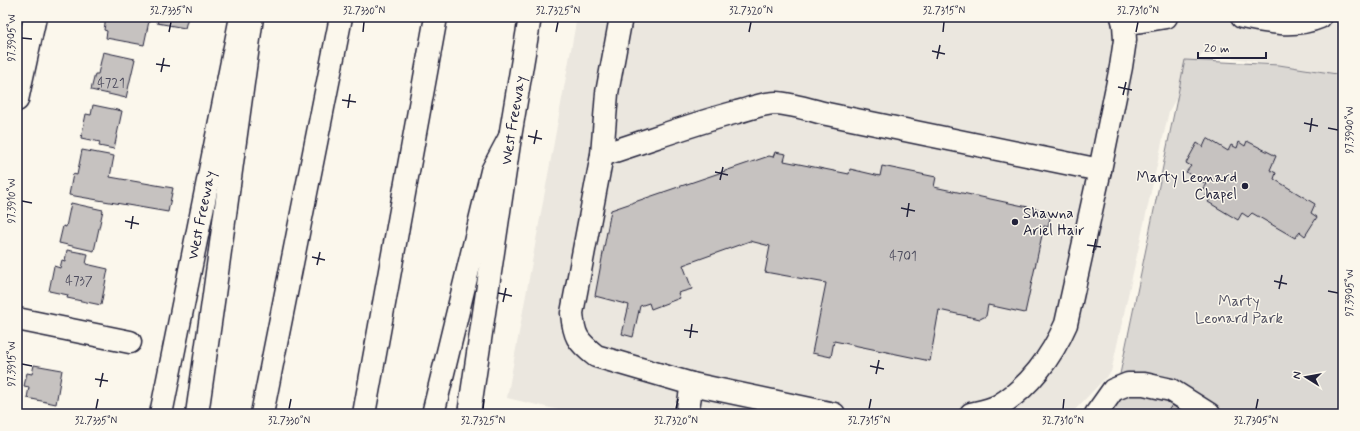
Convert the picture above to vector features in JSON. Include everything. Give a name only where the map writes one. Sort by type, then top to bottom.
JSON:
[{"type":"main road","points":[[17,100],[35,17]]},
{"type":"main road","name":"West Freeway","points":[[161,414],[241,17]]},
{"type":"main road","points":[[197,414],[252,17]]},
{"type":"main road","points":[[262,414],[341,17]]},
{"type":"main road","points":[[364,414],[436,17]]},
{"type":"main road","name":"West Freeway","points":[[469,414],[510,137],[530,17]]},
{"type":"main road","points":[[621,17],[606,93],[602,155],[572,313],[574,330],[583,346],[596,356],[692,384],[834,414]]},
{"type":"main road","points":[[971,414],[997,406],[1015,393],[1046,361],[1058,342],[1066,324],[1070,308],[1100,170],[1125,40],[1123,20],[1166,17]]},
{"type":"main road","points":[[1242,17],[1284,24],[1311,21],[1320,17]]},
{"type":"main road","points":[[602,155],[730,114],[766,104],[776,103],[1100,170]]},
{"type":"main road","points":[[433,414],[492,171],[510,137]]},
{"type":"main road","points":[[17,319],[130,342]]},
{"type":"main road","points":[[687,414],[692,384]]},
{"type":"main road","points":[[1096,414],[1113,390],[1128,384],[1144,384],[1171,390],[1209,414]]},
{"type":"shaded area","points":[[577,17],[1343,17],[1343,75],[1202,53],[1169,111],[1111,372],[1071,414],[576,414],[507,398]]},
{"type":"green space","name":"Marty Leonard Park","points":[[1185,60],[1279,65],[1343,75],[1343,414],[1112,413]]},
{"type":"building","points":[[106,17],[146,17],[145,21],[149,21],[144,45],[106,38],[107,31],[104,30]]},
{"type":"building","points":[[159,17],[188,17],[185,28],[157,23]]},
{"type":"building","points":[[103,52],[135,59],[126,98],[91,90],[95,74],[98,74]]},
{"type":"building","points":[[93,105],[122,111],[114,149],[99,146],[100,142],[81,138],[86,114],[91,115]]},
{"type":"building","name":"Marty Leonard Chapel","points":[[1207,138],[1228,151],[1231,145],[1237,148],[1239,142],[1245,146],[1247,141],[1276,156],[1270,170],[1276,173],[1274,179],[1315,204],[1311,213],[1317,217],[1305,236],[1300,232],[1295,238],[1252,213],[1248,217],[1242,213],[1238,220],[1208,202],[1210,199],[1205,197],[1208,192],[1203,188],[1206,184],[1186,172],[1191,166],[1186,163],[1197,143],[1203,147]]},
{"type":"building","points":[[82,150],[114,156],[110,177],[173,188],[168,212],[69,195],[73,174],[77,175]]},
{"type":"building","points":[[775,152],[786,154],[784,161],[849,174],[850,169],[880,176],[882,166],[936,177],[934,187],[1047,211],[1046,214],[1051,214],[1048,227],[1044,226],[1025,313],[988,305],[986,316],[980,319],[939,310],[930,361],[834,341],[831,357],[812,353],[826,283],[765,272],[770,246],[750,241],[683,265],[692,289],[678,293],[680,298],[651,309],[649,303],[640,306],[633,337],[622,334],[629,305],[595,296],[611,210],[769,156],[773,157]]},
{"type":"building","points":[[71,203],[103,210],[94,251],[59,243],[63,226],[66,227]]},
{"type":"building","points":[[67,250],[88,254],[86,264],[108,269],[101,305],[67,298],[68,295],[49,291],[54,266],[60,268],[62,260],[65,261]]},
{"type":"building","points":[[34,365],[62,370],[56,404],[27,398],[29,387],[24,386],[27,373],[32,374]]},
{"type":"building","points":[[1172,405],[1186,414],[1166,414]]},
{"type":"place","name":"Marty Leonard Chapel","points":[[1245,186]]},
{"type":"place","name":"Shawna Ariel Hair","points":[[1015,222]]}]
